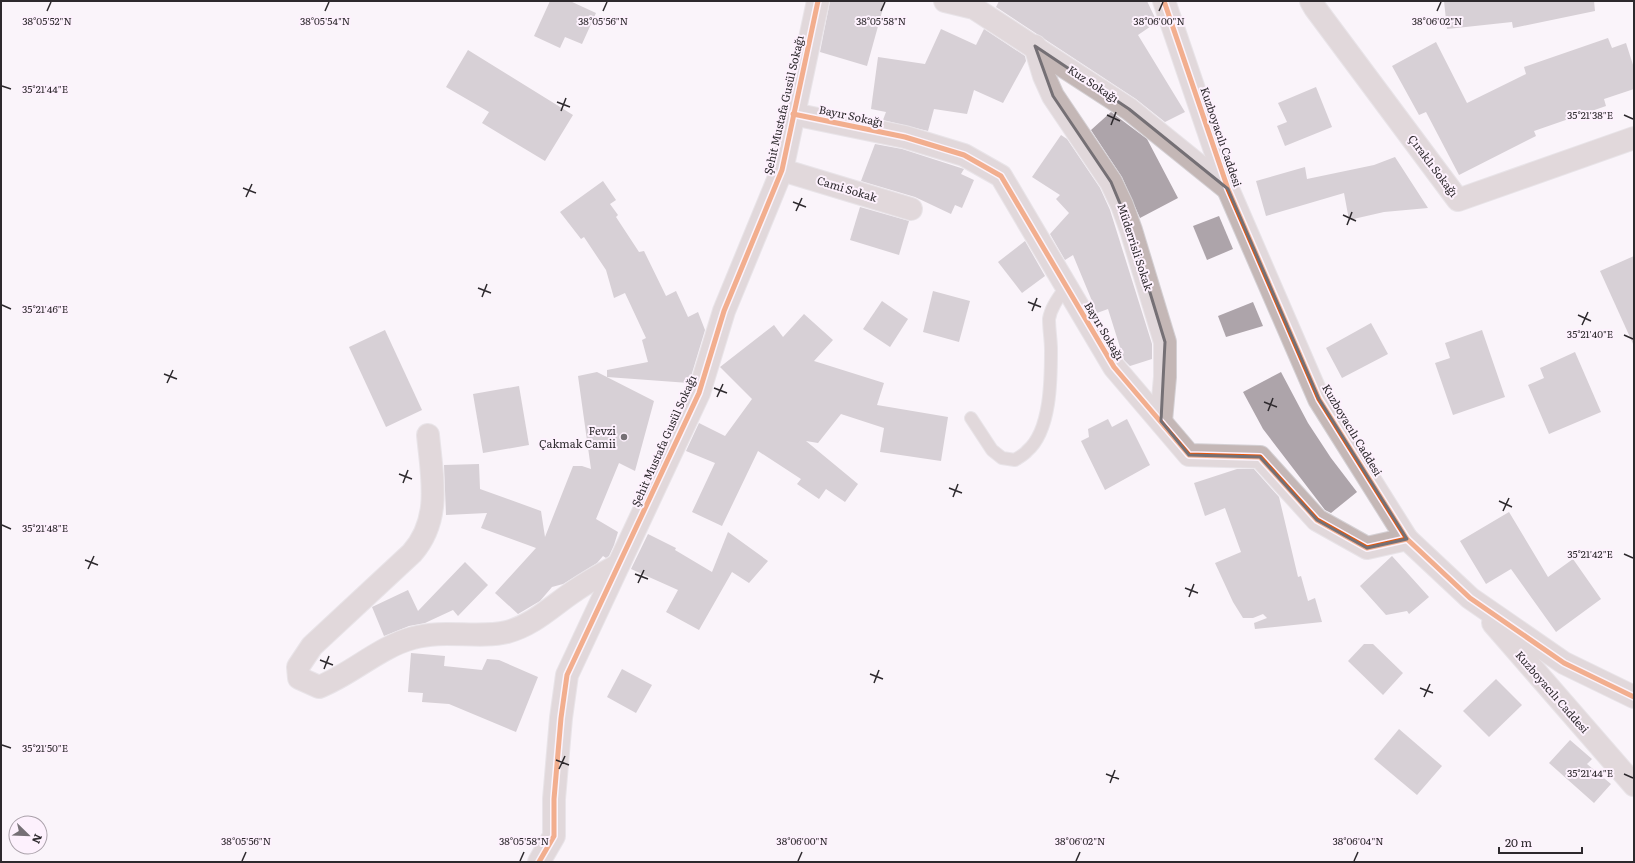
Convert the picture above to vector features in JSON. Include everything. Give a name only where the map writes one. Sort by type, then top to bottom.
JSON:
[{"type":"street","name":"Şehit Mustafa Gusül Sokağı","points":[[539,862],[554,836],[556,777],[561,718],[567,675],[699,393],[724,312],[782,170],[818,1]]},
{"type":"street","name":"Kuz Sokağı","points":[[945,1],[974,8],[1129,108],[1228,189]]},
{"type":"street","name":"Çıraklı Sokağı","points":[[1312,1],[1319,14],[1458,200],[1634,138]]},
{"type":"street","name":"Kuzboyacılı Caddesi","points":[[1163,2],[1228,189],[1319,399],[1407,539],[1470,598],[1634,785]]},
{"type":"street","name":"Müderrisli Sokak","points":[[1035,46],[1044,76],[1053,96],[1111,182],[1122,205],[1131,230],[1165,342],[1166,370],[1161,421]]},
{"type":"street","name":"Bayır Sokağı","points":[[793,114],[905,137],[964,155],[1001,176],[1114,367],[1189,455],[1260,457],[1317,520],[1367,548],[1407,539]]},
{"type":"street","name":"Cami Sokak","points":[[782,170],[911,209]]},
{"type":"street","points":[[428,435],[433,494],[430,522],[421,542],[412,554],[312,646],[298,668],[299,678],[319,687],[393,646],[414,637],[442,633],[506,633],[523,626],[542,615],[576,590],[618,565]]},
{"type":"street","name":"Kuzboyacılı Caddesi","points":[[1470,598],[1564,662],[1634,697]]},
{"type":"lane","points":[[971,418],[992,450],[1002,458],[1015,460],[1028,451],[1037,439],[1044,424],[1050,384],[1050,319],[1052,307],[1066,287]]},
{"type":"highlighted area","points":[[1035,46],[1129,109],[1228,189],[1319,399],[1407,539],[1367,548],[1317,520],[1260,457],[1189,455],[1161,421],[1165,342],[1131,230],[1111,182],[1053,96]]},
{"type":"building","points":[[550,1],[570,1],[596,13],[582,44],[565,37],[560,48],[534,36]]},
{"type":"building","points":[[830,1],[885,1],[867,66],[820,52]]},
{"type":"building","points":[[999,1],[1147,1],[1157,22],[1138,35],[1185,112],[1165,122],[1136,99],[996,7]]},
{"type":"building","points":[[1444,1],[1594,1],[1595,11],[1513,28],[1512,22],[1447,29]]},
{"type":"building","points":[[941,29],[976,45],[984,29],[1025,56],[1026,61],[1003,103],[974,90],[967,114],[934,109],[928,131],[883,120],[886,112],[871,109],[878,57],[925,64]]},
{"type":"building","points":[[1608,38],[1612,48],[1626,43],[1634,68],[1634,89],[1604,99],[1606,106],[1534,131],[1536,136],[1459,175],[1426,112],[1419,115],[1392,66],[1436,42],[1467,103],[1526,74],[1524,67]]},
{"type":"building","points":[[468,50],[573,115],[545,161],[482,123],[489,112],[446,87]]},
{"type":"building","points":[[1316,87],[1332,127],[1285,146],[1277,126],[1287,122],[1278,103]]},
{"type":"building","points":[[1111,112],[1147,139],[1178,198],[1140,218],[1122,177],[1091,130]]},
{"type":"building","points":[[1061,135],[1067,139],[1100,188],[1110,210],[1152,344],[1152,359],[1130,366],[1124,360],[1108,309],[1097,313],[1073,255],[1065,260],[1050,234],[1069,213],[1056,199],[1060,195],[1032,177]]},
{"type":"building","points":[[875,144],[902,149],[964,169],[961,174],[974,180],[962,208],[955,205],[951,214],[915,197],[861,181]]},
{"type":"building","points":[[1395,157],[1428,208],[1384,212],[1349,220],[1344,193],[1266,216],[1256,181],[1305,167],[1307,179],[1374,165]]},
{"type":"building","points":[[603,181],[616,200],[610,204],[618,215],[616,217],[639,252],[644,251],[666,296],[676,291],[688,317],[698,312],[705,330],[689,383],[607,377],[607,370],[648,362],[642,340],[646,338],[625,293],[614,298],[606,270],[584,237],[581,239],[560,212]]},
{"type":"building","points":[[860,207],[909,221],[899,255],[850,240]]},
{"type":"building","points":[[1219,216],[1233,249],[1207,260],[1193,226]]},
{"type":"building","points":[[1025,241],[1045,276],[1022,293],[998,262]]},
{"type":"building","points":[[1634,256],[1634,346],[1600,271]]},
{"type":"building","points":[[933,291],[970,301],[959,342],[923,332]]},
{"type":"building","points":[[882,301],[908,319],[890,347],[863,329]]},
{"type":"building","points":[[1253,302],[1263,326],[1226,337],[1218,316]]},
{"type":"building","points":[[804,314],[833,340],[814,361],[884,383],[877,405],[948,417],[941,461],[880,452],[884,428],[841,414],[818,443],[806,441],[858,484],[845,502],[826,489],[819,499],[797,484],[801,479],[758,451],[722,526],[692,512],[715,463],[686,451],[699,423],[725,436],[752,399],[720,367],[774,325],[783,337]]},
{"type":"building","points":[[1371,323],[1388,354],[1342,378],[1326,348]]},
{"type":"building","points":[[385,330],[422,410],[386,427],[349,347]]},
{"type":"building","points":[[1482,330],[1505,397],[1453,415],[1435,363],[1450,358],[1445,343]]},
{"type":"building","points":[[1575,352],[1601,412],[1549,434],[1528,385],[1544,378],[1540,368]]},
{"type":"building","points":[[597,372],[654,401],[635,471],[619,463],[596,519],[618,532],[614,545],[609,556],[606,558],[603,556],[597,563],[563,584],[552,587],[540,601],[518,614],[495,593],[536,548],[481,528],[487,513],[446,515],[444,465],[479,464],[480,489],[541,511],[545,537],[573,466],[582,466],[591,469],[578,376]]},
{"type":"building","points":[[1281,372],[1308,423],[1331,458],[1357,492],[1331,513],[1325,510],[1263,429],[1243,392]]},
{"type":"building","points":[[519,386],[529,445],[483,453],[473,394]]},
{"type":"building","points":[[1108,419],[1112,427],[1127,419],[1150,465],[1105,490],[1081,441],[1089,437],[1088,429]]},
{"type":"building","points":[[1237,469],[1254,469],[1279,497],[1298,577],[1301,576],[1308,601],[1315,598],[1322,622],[1255,629],[1254,623],[1267,618],[1263,614],[1253,618],[1243,618],[1233,602],[1215,563],[1241,552],[1225,508],[1205,516],[1194,483]]},
{"type":"building","points":[[1509,512],[1548,577],[1573,559],[1601,599],[1556,632],[1511,569],[1486,584],[1460,541]]},
{"type":"building","points":[[728,532],[768,561],[749,583],[732,572],[699,630],[666,612],[678,590],[631,569],[648,534],[676,548],[675,550],[712,572]]},
{"type":"building","points":[[1392,556],[1429,597],[1409,614],[1407,611],[1386,615],[1360,586]]},
{"type":"building","points":[[465,562],[488,585],[458,616],[453,610],[425,623],[409,626],[384,636],[372,607],[408,590],[418,611]]},
{"type":"building","points":[[1364,644],[1373,644],[1403,673],[1383,695],[1348,661]]},
{"type":"building","points":[[411,653],[445,656],[444,666],[482,670],[487,659],[499,660],[538,677],[516,732],[449,704],[422,702],[423,693],[408,692]]},
{"type":"building","points":[[622,669],[652,685],[636,713],[607,697]]},
{"type":"building","points":[[1496,679],[1522,705],[1489,737],[1463,711]]},
{"type":"building","points":[[1399,729],[1442,766],[1417,795],[1374,759]]},
{"type":"building","points":[[1570,740],[1592,759],[1587,764],[1611,784],[1594,803],[1549,763]]},
{"type":"cycle path","points":[[539,862],[554,836],[554,799],[561,718],[567,675],[699,393],[724,311],[782,170],[818,1]]},
{"type":"cycle path","points":[[1164,1],[1228,189],[1319,399],[1407,539],[1470,598],[1564,663],[1634,697]]},
{"type":"cycle path","points":[[793,114],[905,137],[964,155],[1001,176],[1114,367],[1189,455],[1260,457],[1317,520],[1367,548],[1407,539]]},
{"type":"place","name":"Fevzi Çakmak Camii","points":[[624,437]]}]
